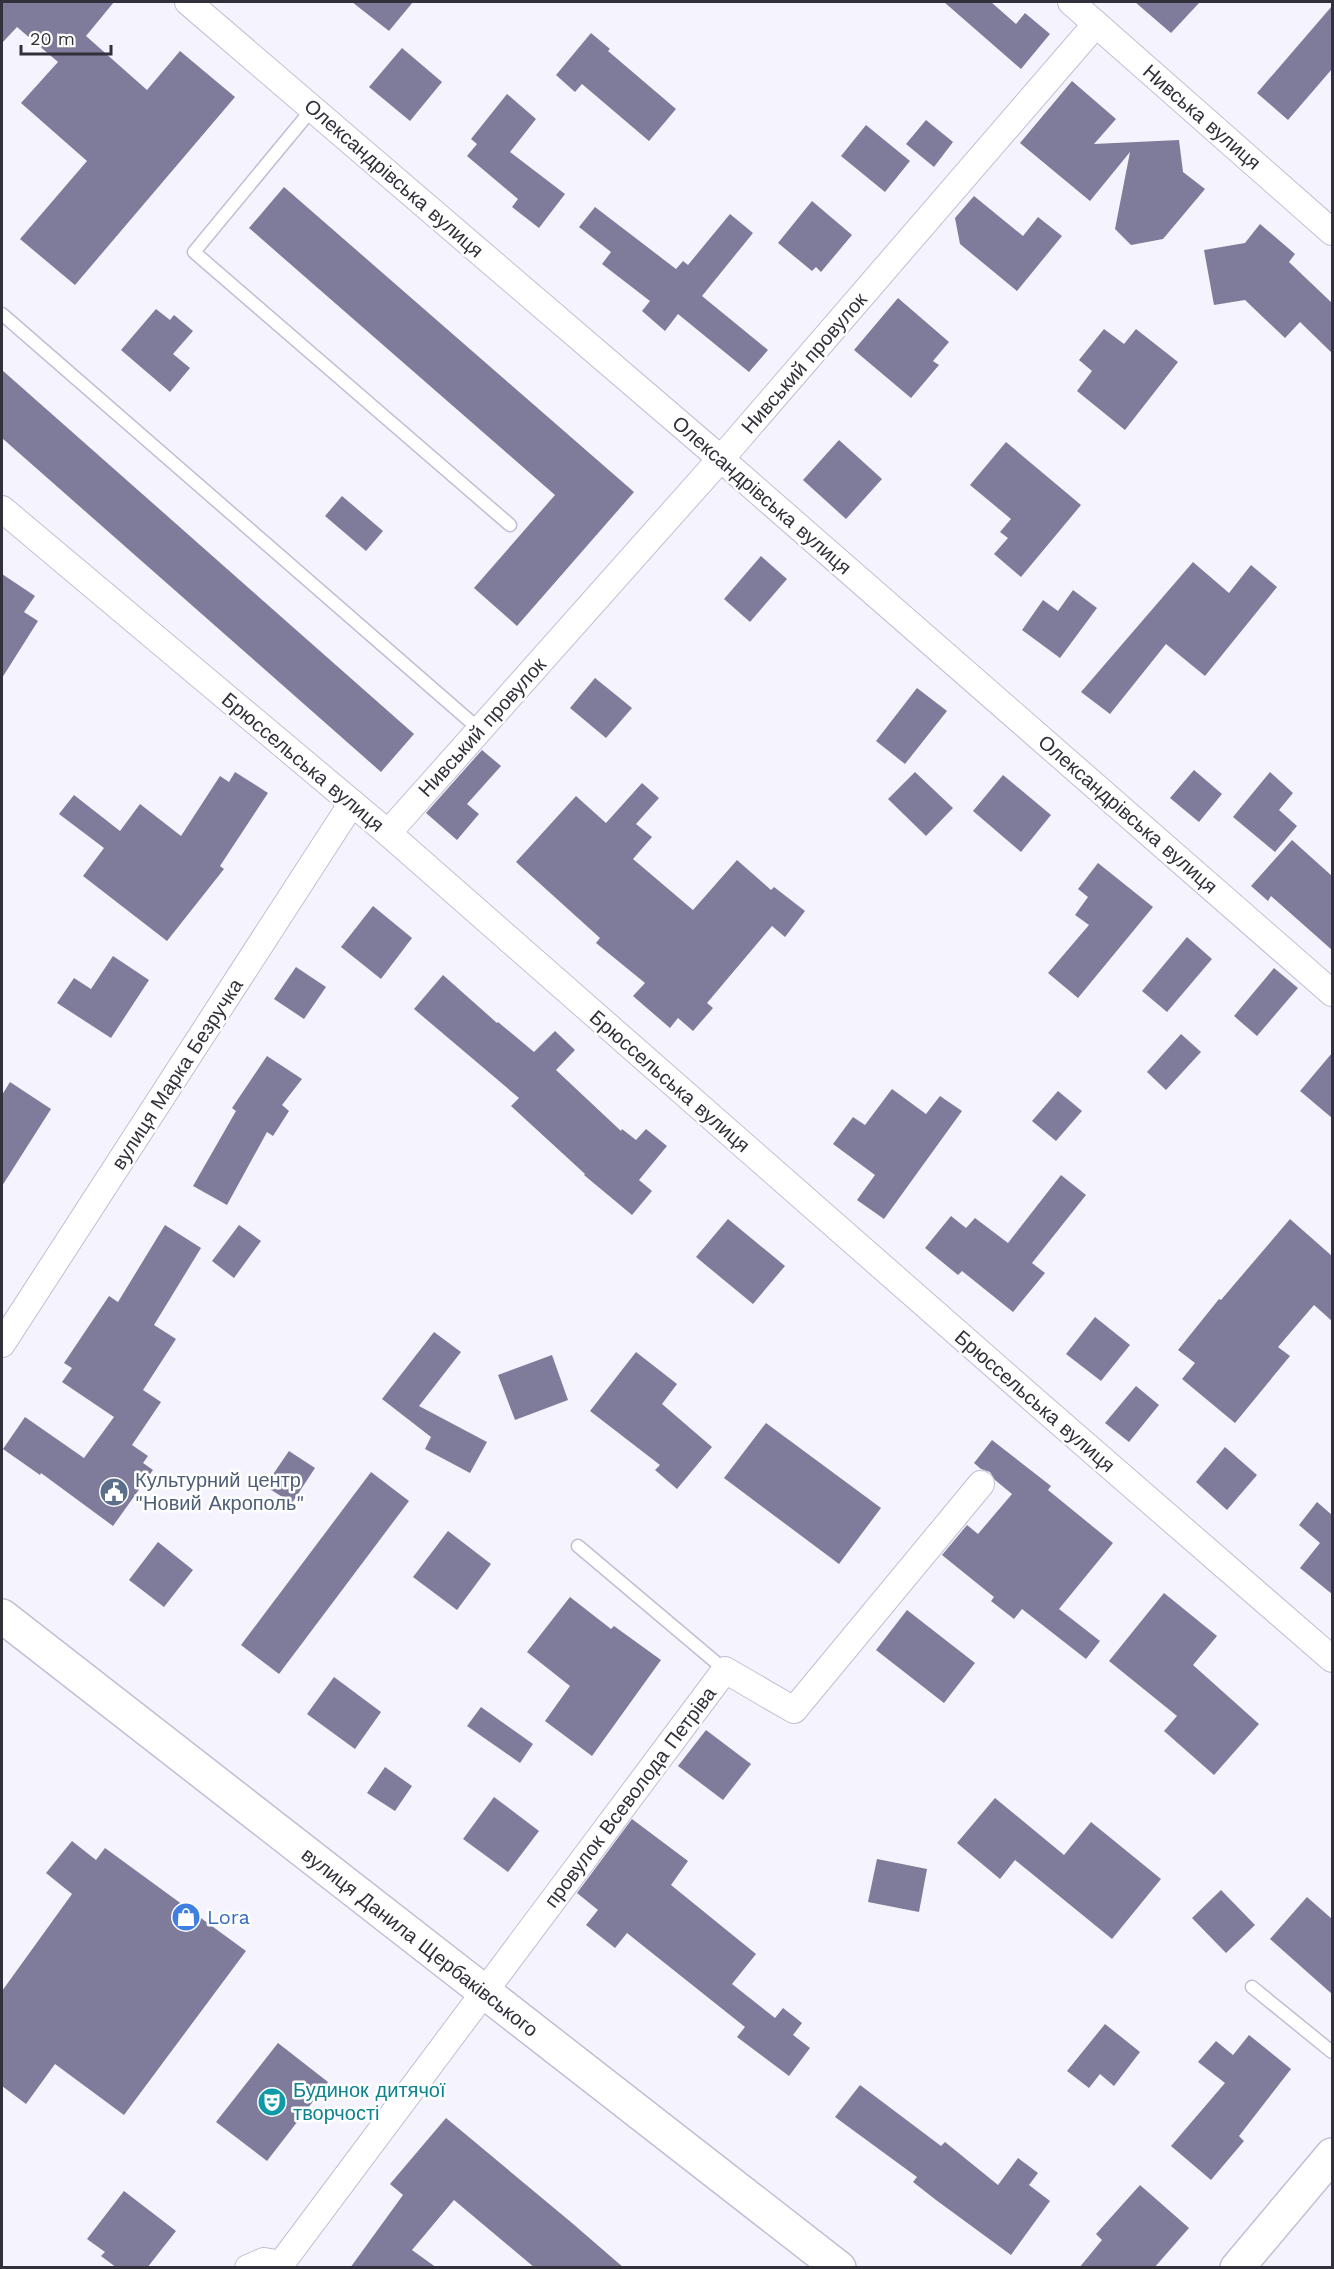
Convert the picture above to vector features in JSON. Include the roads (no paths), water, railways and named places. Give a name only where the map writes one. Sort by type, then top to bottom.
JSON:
[{"type":"main road","name":"вулиця Данила Щербаківського","points":[[2,1616],[839,2268]]},
{"type":"main road","points":[[1237,2268],[1332,2155]]},
{"type":"street","name":"Олександрівська вулиця","points":[[188,2],[721,459],[1332,993]]},
{"type":"street","name":"Нивська вулиця","points":[[1071,2],[1332,232]]},
{"type":"street","name":"Нивський провулок","points":[[388,833],[721,459],[1096,24]]},
{"type":"street","name":"Брюссельська вулиця","points":[[2,509],[388,833],[1332,1659]]},
{"type":"street","name":"вулиця Марка Безручка","points":[[2,1344],[352,803]]},
{"type":"street","name":"провулок Всеволода Петріва","points":[[281,2266],[725,1670],[794,1710],[981,1484]]},
{"type":"street","points":[[248,2268],[264,2261],[281,2266]]},
{"type":"lane","points":[[313,108],[194,252],[510,525]]},
{"type":"lane","points":[[2,314],[479,729]]},
{"type":"lane","points":[[578,1546],[725,1670]]},
{"type":"lane","points":[[1252,1988],[1332,2052]]},
{"type":"place","name":"Культурний центр \"Новий Акрополь\"","points":[[114,1492]]},
{"type":"place","name":"Lora","points":[[186,1917]]},
{"type":"place","name":"Будинок дитячої творчості","points":[[272,2102]]}]
